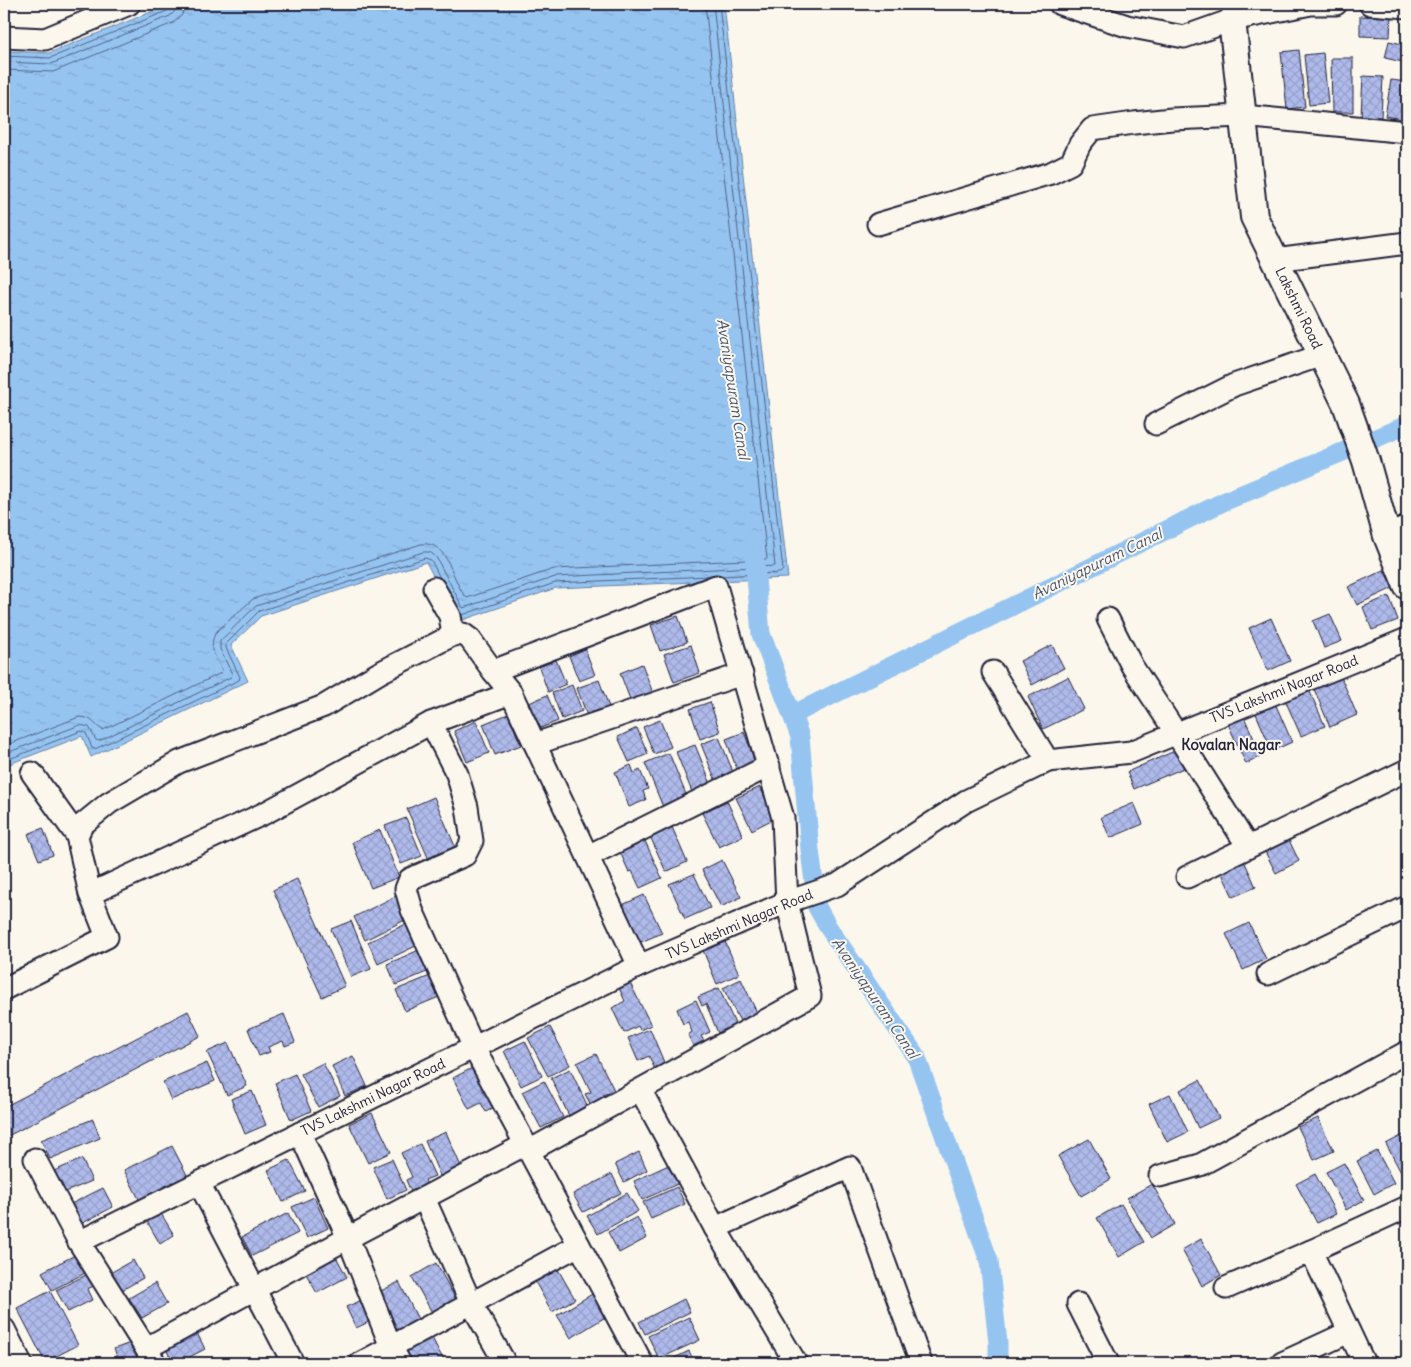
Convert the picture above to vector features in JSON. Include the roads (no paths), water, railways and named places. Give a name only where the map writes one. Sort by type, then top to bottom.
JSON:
[{"type":"street","points":[[4,37],[45,38],[129,4]]},
{"type":"street","points":[[1060,4],[1127,26],[1184,37],[1230,12],[1311,4],[1336,4]]},
{"type":"street","points":[[1370,4],[1407,7]]},
{"type":"street","name":"Lakshmi Road","points":[[1230,12],[1254,217],[1346,404],[1366,461],[1397,532],[1407,586]]},
{"type":"street","points":[[878,224],[1051,173],[1071,163],[1080,144],[1092,130],[1172,119],[1243,116],[1407,132]]},
{"type":"street","points":[[1275,260],[1407,243]]},
{"type":"street","points":[[1156,424],[1234,385],[1322,355]]},
{"type":"street","points":[[35,1159],[79,1242],[151,1356],[255,1289],[348,1238],[424,1198],[641,1091],[810,996],[787,902],[784,818],[716,586],[493,672]]},
{"type":"street","points":[[434,588],[450,616],[453,634]]},
{"type":"street","points":[[1108,619],[1132,666],[1248,847]]},
{"type":"street","points":[[77,836],[82,825],[109,803],[179,762],[324,706],[379,673],[453,634],[463,634],[470,639],[493,672],[511,693],[639,966]]},
{"type":"street","name":"TVS Lakshmi Nagar Road","points":[[79,1242],[639,966],[787,902],[837,885],[966,801],[1048,761],[1131,752],[1407,639]]},
{"type":"street","points":[[993,672],[1048,761]]},
{"type":"street","points":[[535,744],[742,674]]},
{"type":"street","points":[[90,894],[265,813],[432,723],[511,693]]},
{"type":"street","points":[[432,723],[457,774],[467,807],[472,841],[465,855],[410,879],[406,889],[412,910],[474,1048],[642,1363]]},
{"type":"street","points":[[588,856],[768,766]]},
{"type":"street","points":[[1187,877],[1407,770]]},
{"type":"street","points":[[4,989],[107,937],[90,894],[77,836],[32,773]]},
{"type":"street","points":[[1268,974],[1407,907]]},
{"type":"street","points":[[1160,1176],[1200,1165],[1407,1052]]},
{"type":"street","points":[[641,1091],[715,1228],[796,1363]]},
{"type":"street","points":[[300,1133],[348,1238],[395,1355]]},
{"type":"street","points":[[715,1228],[850,1167],[921,1363]]},
{"type":"street","points":[[199,1183],[292,1363]]},
{"type":"street","points":[[424,1198],[471,1303],[504,1363]]},
{"type":"street","points":[[1226,1288],[1407,1207]]},
{"type":"street","points":[[361,1363],[395,1355],[471,1303],[579,1245]]},
{"type":"street","points":[[1310,1251],[1364,1363]]},
{"type":"street","points":[[1078,1304],[1108,1363]]},
{"type":"street","points":[[4,1330],[21,1363]]},
{"type":"street","points":[[1282,1363],[1349,1332]]},
{"type":"water","points":[[171,4],[724,4],[788,578],[556,588],[457,622],[426,562],[261,616],[231,645],[248,681],[91,757],[82,736],[4,766],[4,51],[49,53]]},
{"type":"waterway","name":"Avaniyapuram Canal","points":[[998,1363],[998,1343],[989,1261],[916,1056],[828,927],[817,907],[800,737],[792,715],[1223,502],[1407,425]]},
{"type":"waterway","name":"Avaniyapuram Canal","points":[[754,555],[761,634],[792,715]]},
{"type":"district","name":"Kovalan Nagar","points":[[1231,745]]}]
